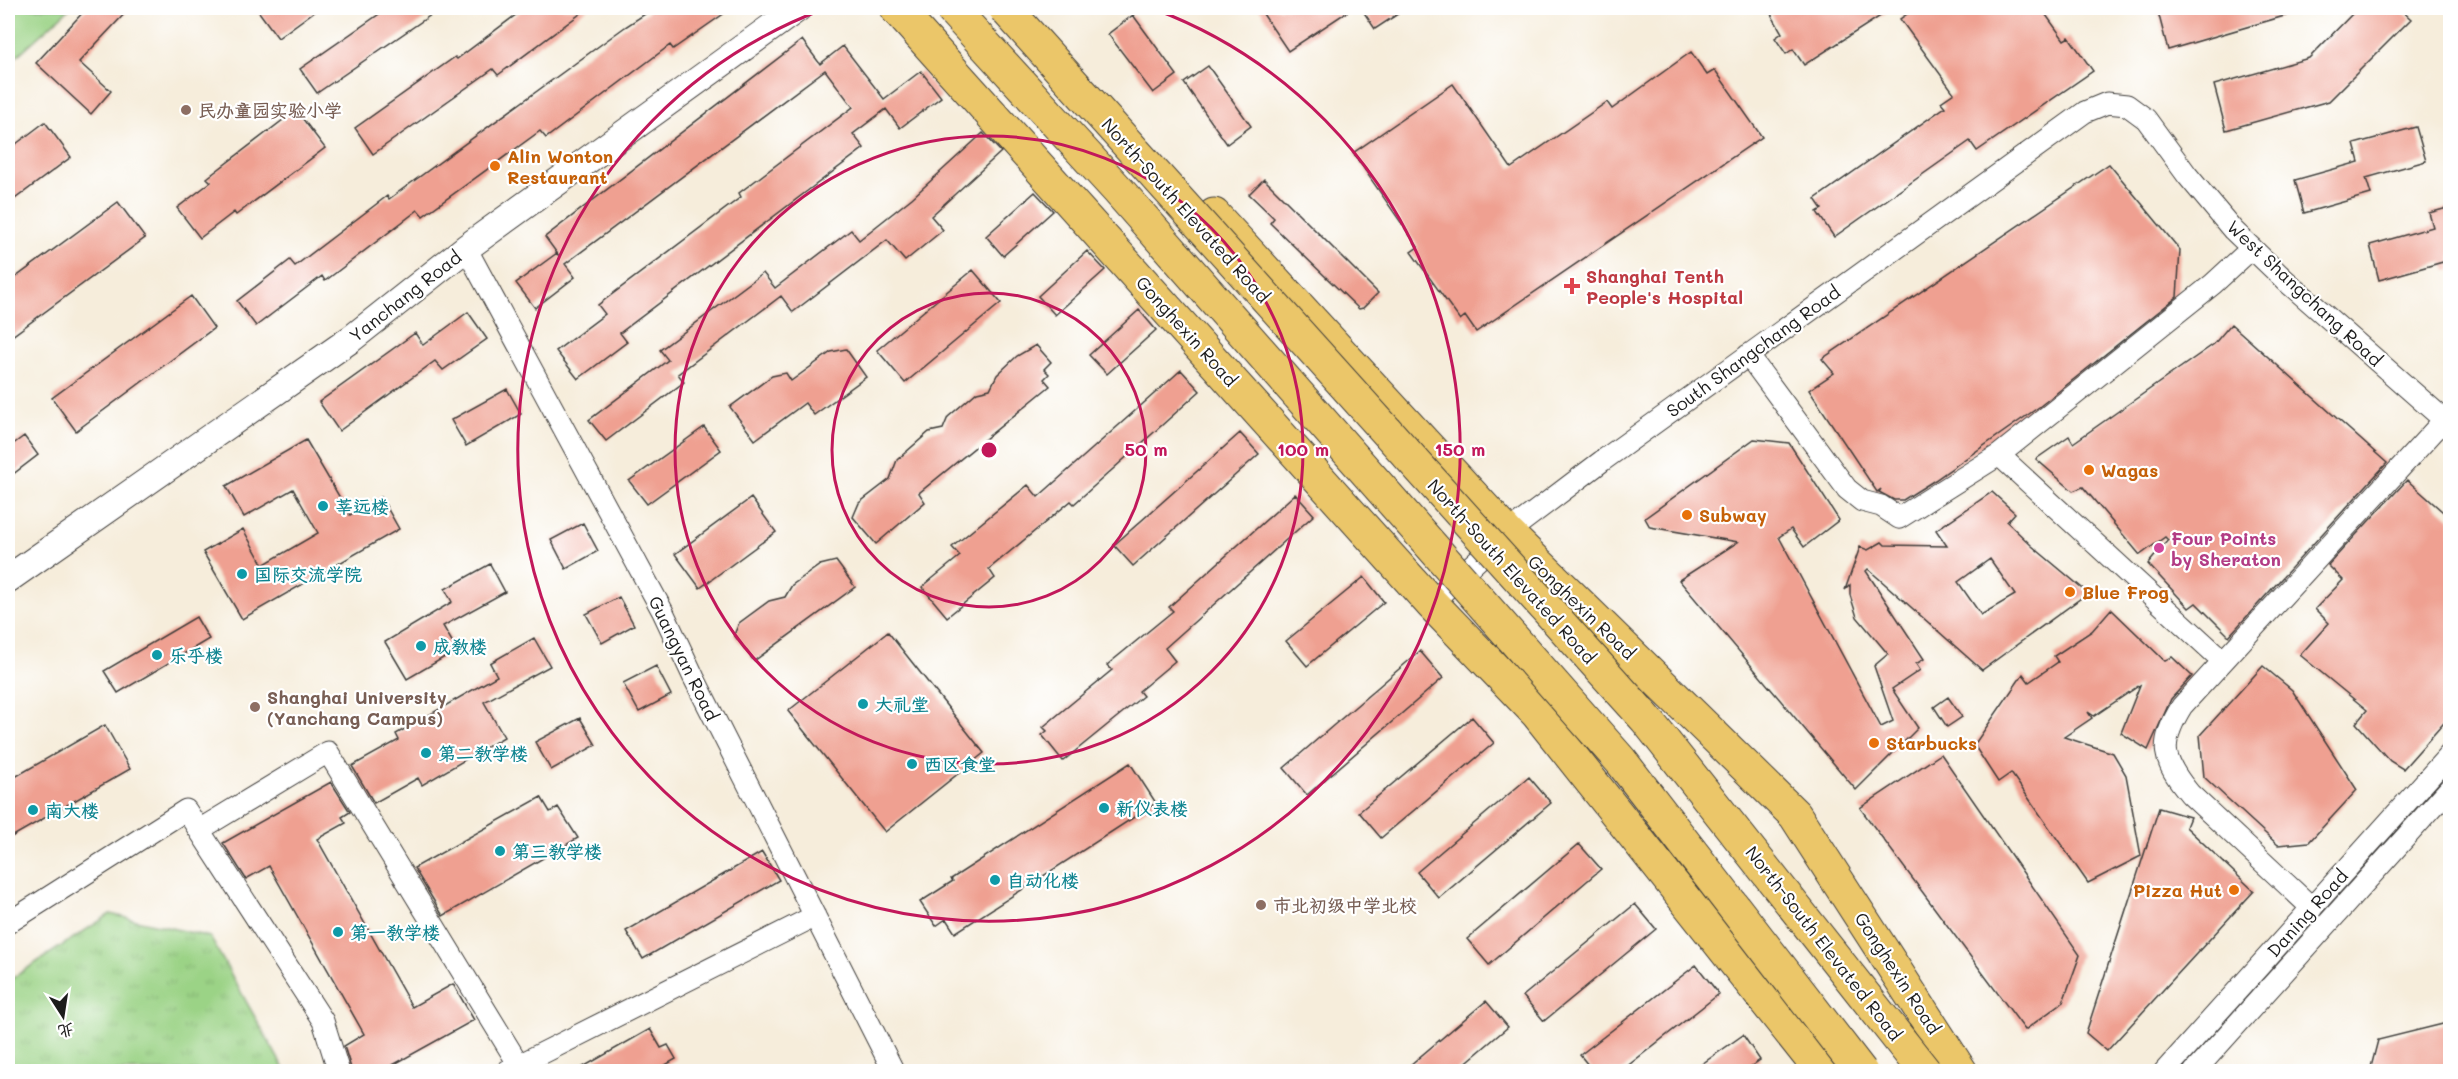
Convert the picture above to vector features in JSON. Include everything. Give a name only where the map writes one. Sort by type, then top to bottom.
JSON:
[{"type":"main road","name":"Gonghexin Road","points":[[896,8],[1431,603],[1537,713],[1822,1071]]},
{"type":"main road","name":"North-South Elevated Road","points":[[951,8],[1125,198],[1621,761],[1861,1071]]},
{"type":"main road","name":"North-South Elevated Road","points":[[1005,8],[1646,719],[1925,1071]]},
{"type":"main road","name":"Gonghexin Road","points":[[1024,8],[1506,533],[1795,815],[1962,1071]]},
{"type":"street","name":"Yanchang Road","points":[[8,579],[351,339],[466,248],[798,8]]},
{"type":"street","name":"West Shangchang Road","points":[[2085,112],[2107,103],[2127,105],[2146,119],[2187,175],[2233,230],[2448,422]]},
{"type":"street","name":"South Shangchang Road","points":[[1431,603],[1506,533],[2085,112]]},
{"type":"street","name":"Guangyan Road","points":[[466,248],[663,612],[694,678],[894,1071]]},
{"type":"street","points":[[1748,355],[1847,489],[1862,501],[1881,506],[1899,518],[1999,455],[2213,284],[2252,248]]},
{"type":"street","points":[[2312,908],[2190,794],[2175,776],[2167,761],[2165,745],[2171,723],[2182,706],[2223,661],[2448,422]]},
{"type":"street","points":[[1999,455],[2223,661]]},
{"type":"street","points":[[199,830],[328,752],[513,1068],[815,916]]},
{"type":"street","name":"Daning Road","points":[[2164,1071],[2451,754]]},
{"type":"street","name":"Daning Road","points":[[2194,1071],[2451,788]]},
{"type":"street","points":[[8,923],[186,810],[323,1021],[339,1071]]},
{"type":"green space","points":[[8,8],[70,8],[8,64]]},
{"type":"green space","points":[[110,914],[210,937],[283,1067],[283,1071],[8,1071],[8,981]]},
{"type":"building","points":[[87,8],[130,8],[79,62],[111,91],[91,114],[36,63]]},
{"type":"building","points":[[256,8],[319,8],[278,38]]},
{"type":"building","points":[[388,8],[441,8],[317,93],[300,69]]},
{"type":"building","points":[[525,8],[588,8],[498,75],[493,69],[373,154],[355,128],[455,57],[457,59]]},
{"type":"building","points":[[654,8],[732,8],[673,49],[670,45],[546,138],[540,131],[423,216],[418,210],[325,281],[322,276],[256,326],[237,301],[290,260],[295,266],[387,196],[389,199]]},
{"type":"building","points":[[1259,8],[1353,8],[1288,51]]},
{"type":"building","points":[[1361,8],[1407,8],[1375,29]]},
{"type":"building","points":[[1780,8],[1893,8],[1804,65],[1793,49],[1786,54],[1775,38],[1782,33],[1771,14]]},
{"type":"building","points":[[1916,8],[2041,8],[2064,40],[2069,37],[2093,71],[1977,151],[1970,141],[1834,237],[1817,212],[1822,209],[1815,199],[1945,107],[1941,102],[1954,93],[1900,19]]},
{"type":"building","points":[[2157,8],[2297,8],[2298,12],[2168,50]]},
{"type":"building","points":[[2358,8],[2399,8],[2411,19],[2329,101],[2226,130],[2214,85],[2309,58]]},
{"type":"building","points":[[1133,15],[1177,75],[1153,93],[1108,34]]},
{"type":"building","points":[[802,40],[820,64],[843,46],[884,99],[921,71],[941,97],[900,128],[886,109],[853,134],[864,148],[620,333],[627,342],[578,379],[556,351],[605,314],[598,305],[741,197],[739,193],[853,107],[825,70],[565,264],[575,277],[535,308],[516,283],[557,253],[545,237]]},
{"type":"building","points":[[1691,52],[1707,75],[1715,70],[1762,137],[1476,332],[1465,316],[1460,320],[1411,252],[1418,247],[1353,153],[1453,84],[1511,168],[1607,102],[1612,109]]},
{"type":"building","points":[[1208,66],[1251,126],[1227,144],[1184,83]]},
{"type":"building","points":[[296,110],[325,148],[236,215],[234,212],[200,238],[177,208],[211,182],[207,178]]},
{"type":"building","points":[[45,122],[71,157],[8,204],[8,150]]},
{"type":"building","points":[[2416,127],[2426,161],[2366,178],[2371,194],[2304,213],[2295,180],[2359,162],[2354,144]]},
{"type":"building","points":[[983,133],[1001,152],[931,216],[943,230],[905,261],[887,240],[793,312],[781,296],[678,374],[684,382],[606,441],[589,420],[668,360],[660,350],[763,273],[775,288],[851,230],[859,240],[912,198]]},
{"type":"building","points":[[2109,164],[2180,250],[2177,297],[2039,407],[1935,480],[1903,500],[1894,500],[1879,492],[1881,489],[1877,492],[1809,390],[1834,373],[1822,359]]},
{"type":"building","points":[[1264,179],[1378,293],[1363,308],[1359,309],[1270,223],[1274,218],[1249,194]]},
{"type":"building","points":[[1035,192],[1053,211],[1003,256],[986,236]]},
{"type":"building","points":[[118,202],[145,238],[8,339],[8,283]]},
{"type":"building","points":[[2451,207],[2451,270],[2446,271],[2443,262],[2379,280],[2370,245],[2433,227],[2429,213]]},
{"type":"building","points":[[1087,251],[1105,270],[1055,315],[1038,296]]},
{"type":"building","points":[[973,270],[1001,303],[905,383],[877,350]]},
{"type":"building","points":[[191,296],[214,328],[76,431],[52,398]]},
{"type":"building","points":[[1139,310],[1156,330],[1107,374],[1089,355]]},
{"type":"building","points":[[468,312],[487,339],[443,370],[435,361],[339,431],[319,402],[415,333],[423,345]]},
{"type":"building","points":[[2231,324],[2387,463],[2229,636],[2196,603],[2189,608],[2148,564],[2168,540],[2165,537],[2140,555],[2083,487],[2073,491],[2036,459],[2069,436],[2073,443],[2214,344]]},
{"type":"building","points":[[1036,345],[1051,362],[1044,369],[1049,374],[1044,379],[1050,386],[919,493],[925,502],[876,544],[853,517],[859,503],[890,479],[897,460],[929,432],[943,429],[948,417],[977,392],[990,389],[997,375],[1017,356]]},
{"type":"building","points":[[846,349],[866,377],[814,415],[805,403],[755,440],[730,407],[772,376],[786,373],[791,381],[831,352]]},
{"type":"building","points":[[1181,370],[1200,391],[1074,504],[1071,501],[989,569],[995,578],[947,617],[922,587],[960,556],[952,547],[1028,485],[1038,497]]},
{"type":"building","points":[[507,389],[521,414],[466,446],[451,420]]},
{"type":"building","points":[[704,427],[721,450],[647,504],[629,481]]},
{"type":"building","points":[[1240,433],[1259,454],[1133,566],[1114,545]]},
{"type":"building","points":[[24,436],[38,455],[8,478],[8,448]]},
{"type":"building","points":[[1754,439],[1789,443],[1839,520],[1804,547],[1791,529],[1779,537],[1881,727],[1893,721],[1874,666],[1888,654],[1857,617],[1850,595],[1850,585],[1845,590],[1860,547],[1868,550],[1882,542],[1885,545],[1947,546],[1936,530],[1992,492],[2015,513],[2007,522],[2088,593],[1982,670],[1868,569],[1866,571],[1924,659],[1916,664],[1920,670],[1892,689],[1918,728],[1856,790],[1679,580],[1738,542],[1650,527],[1645,518]],"holes":[[[1990,559],[2015,595],[1981,615],[1958,582]]]},
{"type":"building","name":"莘远楼","points":[[306,440],[350,515],[381,497],[399,529],[242,619],[203,552],[243,529],[263,565],[318,533],[293,489],[244,517],[226,486]]},
{"type":"building","points":[[2407,480],[2451,519],[2451,715],[2403,769],[2390,761],[2356,723],[2367,710],[2300,655],[2329,623],[2315,609],[2343,580],[2328,565]]},
{"type":"building","points":[[1295,494],[1314,515],[1165,648],[1175,661],[1139,691],[1143,696],[1063,761],[1042,735],[1047,731],[1043,727],[1112,670],[1107,665],[1173,611],[1169,607]]},
{"type":"building","points":[[751,498],[776,532],[700,588],[675,554]]},
{"type":"building","points":[[583,523],[598,551],[566,569],[551,540]]},
{"type":"building","points":[[836,561],[855,587],[754,661],[734,635],[739,623],[769,601],[785,597],[792,585],[820,565]]},
{"type":"building","points":[[490,564],[505,592],[443,626],[457,650],[407,679],[385,642],[452,602],[445,589]]},
{"type":"building","points":[[1364,577],[1384,602],[1307,666],[1286,641]]},
{"type":"building","points":[[619,597],[634,625],[602,643],[586,614]]},
{"type":"building","points":[[2111,609],[2165,661],[2172,657],[2192,676],[2171,699],[2148,750],[2121,733],[2140,685],[2094,716],[2088,712],[2092,718],[2064,737],[2113,753],[2126,775],[2141,856],[2088,883],[2011,773],[1998,782],[1974,745],[2023,674],[2029,682],[2058,662],[2054,656],[2092,631]]},
{"type":"building","name":"乐乎楼","points":[[196,617],[209,639],[118,693],[104,671]]},
{"type":"building","points":[[888,632],[984,753],[885,832],[788,711]]},
{"type":"building","name":"第二教学楼","points":[[534,638],[550,666],[484,702],[504,737],[422,785],[418,778],[374,803],[352,766],[399,740],[396,734],[497,676],[490,663]]},
{"type":"building","points":[[1420,651],[1443,678],[1307,795],[1284,768]]},
{"type":"building","points":[[656,666],[671,695],[639,712],[623,683]]},
{"type":"building","points":[[2263,666],[2292,690],[2357,790],[2309,842],[2278,845],[2204,777],[2200,735]]},
{"type":"building","points":[[1948,697],[1962,717],[1947,727],[1934,707]]},
{"type":"building","points":[[1472,717],[1494,743],[1381,838],[1359,812]]},
{"type":"building","points":[[580,718],[596,745],[551,770],[535,742]]},
{"type":"building","name":"南大楼","points":[[105,725],[130,769],[8,839],[8,781]]},
{"type":"building","points":[[1941,754],[2080,955],[2063,1002],[2025,1030],[1860,808]]},
{"type":"building","points":[[1130,763],[1156,803],[955,933],[946,919],[936,926],[920,902],[953,881],[951,879]]},
{"type":"building","points":[[1529,777],[1551,803],[1439,898],[1417,872]]},
{"type":"building","name":"第一教学楼","points":[[331,782],[350,812],[342,817],[346,823],[317,839],[412,1007],[453,984],[474,1020],[382,1071],[353,1071],[351,1068],[344,1046],[364,1034],[269,866],[246,879],[223,843]]},
{"type":"building","name":"第三教学楼","points":[[541,797],[550,812],[558,807],[578,838],[443,916],[414,868]]},
{"type":"building","points":[[2159,808],[2190,817],[2186,827],[2254,891],[2107,1051],[2086,1033]]},
{"type":"building","points":[[1579,844],[1601,869],[1489,965],[1467,939]]},
{"type":"building","points":[[762,852],[779,880],[643,959],[626,931]]},
{"type":"building","points":[[1635,904],[1656,929],[1544,1021],[1523,996]]},
{"type":"building","points":[[1696,965],[1719,994],[1621,1071],[1593,1071],[1580,1055]]},
{"type":"building","points":[[1486,1001],[1508,1027],[1456,1071],[1403,1071]]},
{"type":"building","points":[[2451,1022],[2451,1071],[2370,1071],[2378,1040]]},
{"type":"building","points":[[650,1029],[661,1048],[668,1045],[676,1059],[655,1071],[576,1071]]},
{"type":"building","points":[[1743,1035],[1760,1060],[1744,1071],[1692,1071]]},
{"type":"place","name":"民办童园实验小学","points":[[186,110]]},
{"type":"place","name":"Alin Wonton Restaurant","points":[[495,166]]},
{"type":"place","name":"Shanghai Tenth People's Hospital","points":[[1572,286]]},
{"type":"place","name":"Wagas","points":[[2089,470]]},
{"type":"place","name":"莘远楼","points":[[323,506]]},
{"type":"place","name":"Subway","points":[[1687,515]]},
{"type":"place","name":"Four Points by Sheraton","points":[[2159,548]]},
{"type":"place","name":"国际交流学院","points":[[242,574]]},
{"type":"place","name":"Blue Frog","points":[[2070,592]]},
{"type":"place","name":"成教楼","points":[[421,646]]},
{"type":"place","name":"乐乎楼","points":[[157,655]]},
{"type":"place","name":"大礼堂","points":[[863,704]]},
{"type":"place","name":"Shanghai University (Yanchang Campus)","points":[[255,707]]},
{"type":"place","name":"Starbucks","points":[[1874,743]]},
{"type":"place","name":"第二教学楼","points":[[426,753]]},
{"type":"place","name":"西区食堂","points":[[912,764]]},
{"type":"place","name":"新仪表楼","points":[[1104,808]]},
{"type":"place","name":"南大楼","points":[[33,810]]},
{"type":"place","name":"第三教学楼","points":[[500,851]]},
{"type":"place","name":"自动化楼","points":[[995,880]]},
{"type":"place","name":"Pizza Hut","points":[[2234,890]]},
{"type":"place","name":"市北初级中学北校","points":[[1261,905]]},
{"type":"place","name":"第一教学楼","points":[[338,932]]}]
